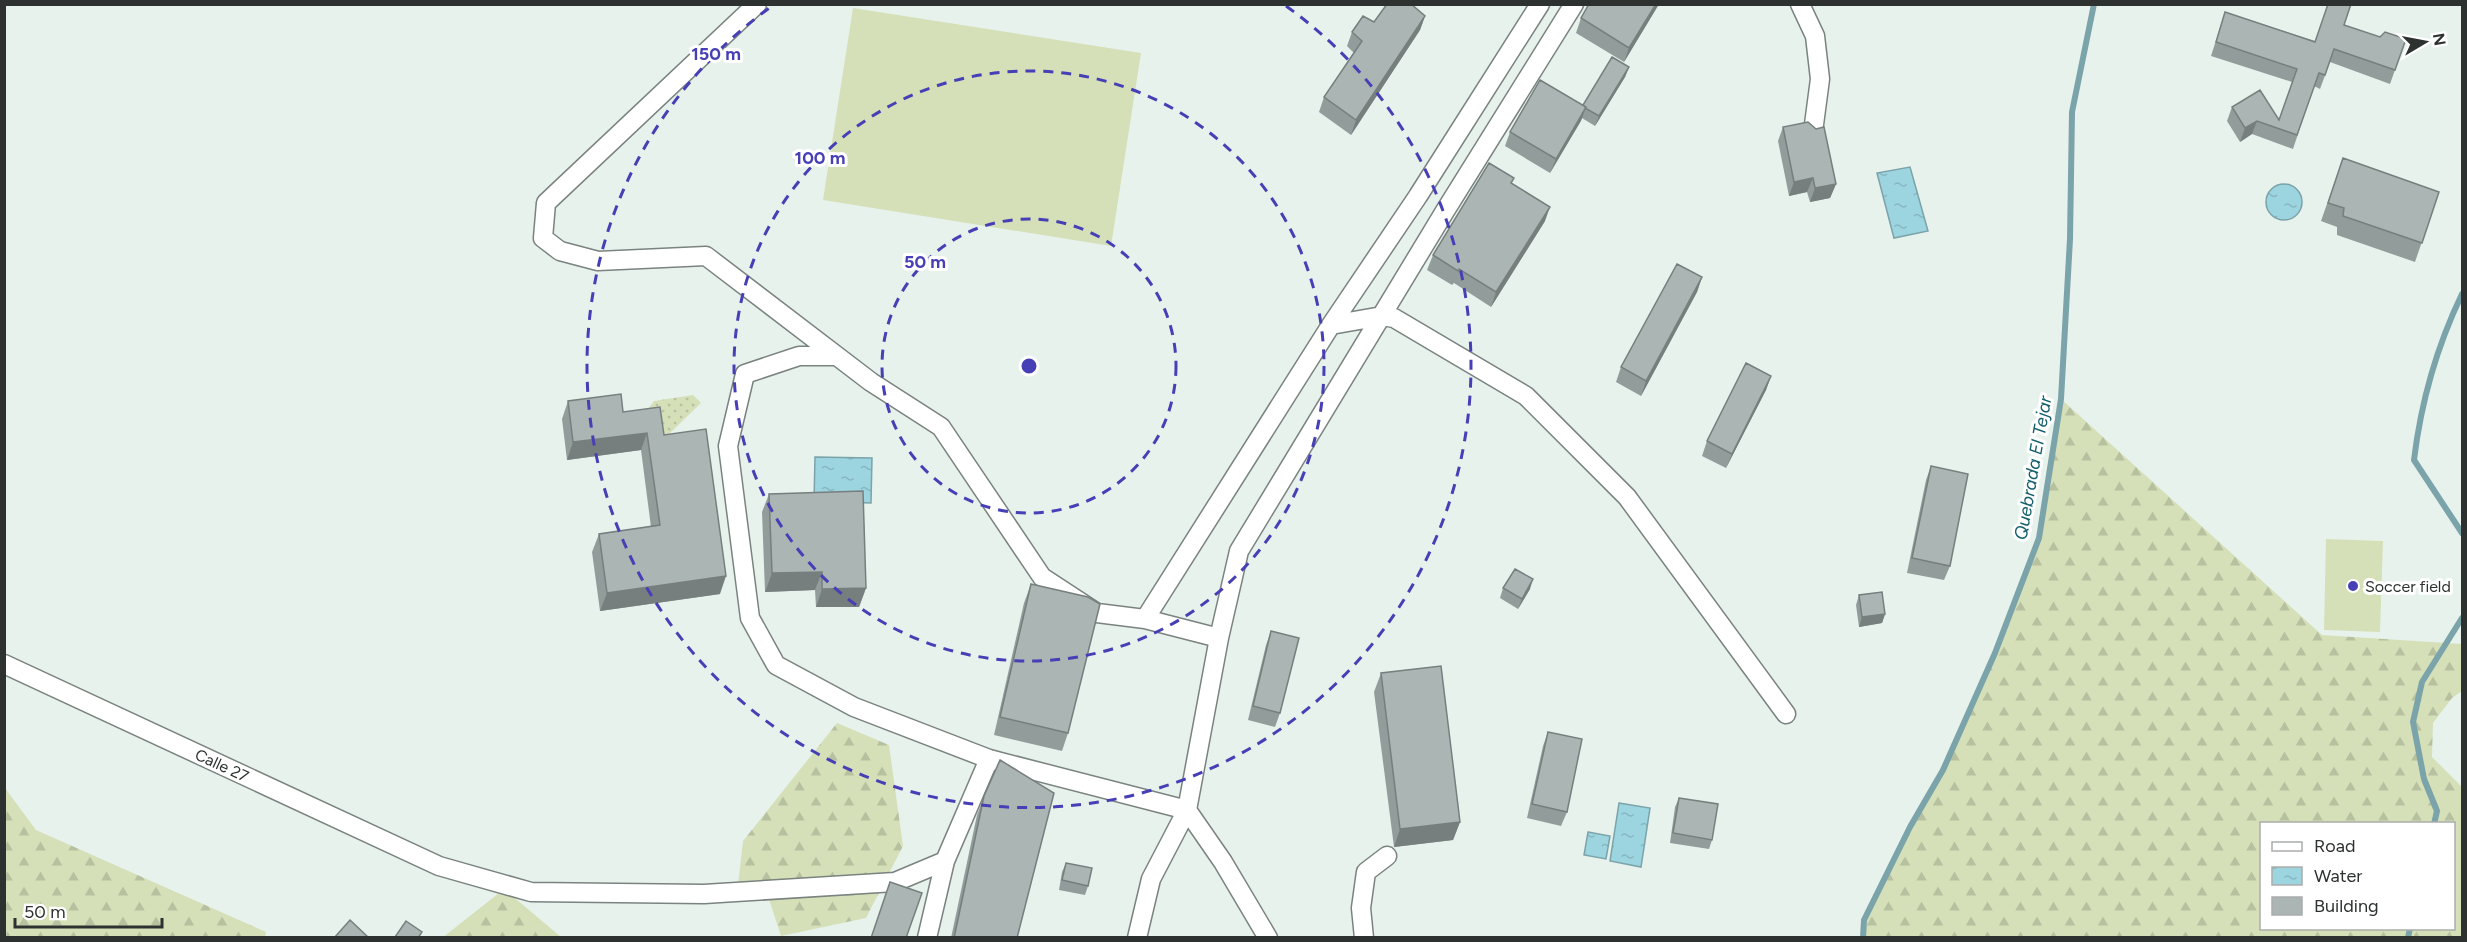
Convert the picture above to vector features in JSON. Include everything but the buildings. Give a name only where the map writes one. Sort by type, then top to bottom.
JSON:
[{"type":"street","points":[[757,4],[546,204],[543,238],[560,251],[598,261],[706,256],[837,356],[941,427],[1042,577],[1097,613],[1145,619],[1219,638]]},
{"type":"street","points":[[1145,619],[1331,325],[1418,196],[1540,4]]},
{"type":"street","points":[[1137,938],[1151,879],[1187,810],[1219,638],[1239,551],[1444,211],[1574,4]]},
{"type":"street","points":[[1800,4],[1815,36],[1820,79],[1813,132]]},
{"type":"street","points":[[1418,196],[1444,211]]},
{"type":"street","points":[[1331,325],[1382,316],[1394,318],[1526,396],[1627,497],[1786,714]]},
{"type":"street","points":[[837,356],[799,356],[745,374],[728,446],[750,618],[776,664],[854,707],[989,759],[1187,810],[1223,862],[1268,938]]},
{"type":"street","name":"Calle 27","points":[[4,664],[439,866],[531,892],[704,894],[895,882],[945,861]]},
{"type":"street","points":[[927,938],[945,861],[989,759]]},
{"type":"street","points":[[1364,938],[1361,908],[1366,872],[1387,856]]},
{"type":"green space","points":[[853,8],[1141,53],[1111,246],[823,200]]},
{"type":"green space","points":[[693,395],[701,403],[664,439],[648,409],[654,401]]},
{"type":"green space","points":[[2061,399],[2322,635],[2462,644],[2462,691],[2452,698],[2433,723],[2432,757],[2462,787],[2462,937],[1863,937],[1864,920],[1910,827],[1943,769],[1995,653],[2039,538]]},
{"type":"green space","name":"Soccer field","points":[[2326,539],[2383,541],[2380,632],[2324,630]]},
{"type":"green space","points":[[837,723],[889,745],[903,846],[866,918],[781,936],[765,887],[738,885],[743,841]]},
{"type":"green space","points":[[5,788],[36,830],[266,932],[265,937],[5,937]]},
{"type":"green space","points":[[504,889],[561,937],[442,938]]},
{"type":"water","points":[[1910,167],[1928,231],[1894,238],[1877,173]]},
{"type":"water","points":[[2284,184],[2297,189],[2302,202],[2297,215],[2284,220],[2271,215],[2266,202],[2271,189]]},
{"type":"water","points":[[815,457],[872,458],[871,503],[814,501]]},
{"type":"water","points":[[1619,803],[1650,808],[1641,867],[1610,861]]},
{"type":"water","points":[[1588,832],[1610,836],[1606,859],[1584,855]]},
{"type":"waterway","name":"Quebrada El Tejar","points":[[1863,938],[1864,920],[1910,827],[1943,770],[1995,653],[2039,538],[2061,399],[2070,239],[2072,112],[2094,4]]},
{"type":"waterway","points":[[2462,294],[2431,375],[2414,460],[2462,533]]},
{"type":"waterway","points":[[2434,822],[2437,811],[2424,779],[2413,722],[2422,682],[2462,618]]},
{"type":"waterway","points":[[2408,938],[2410,930]]},
{"type":"place","name":"Soccer field","points":[[2353,586]]}]
